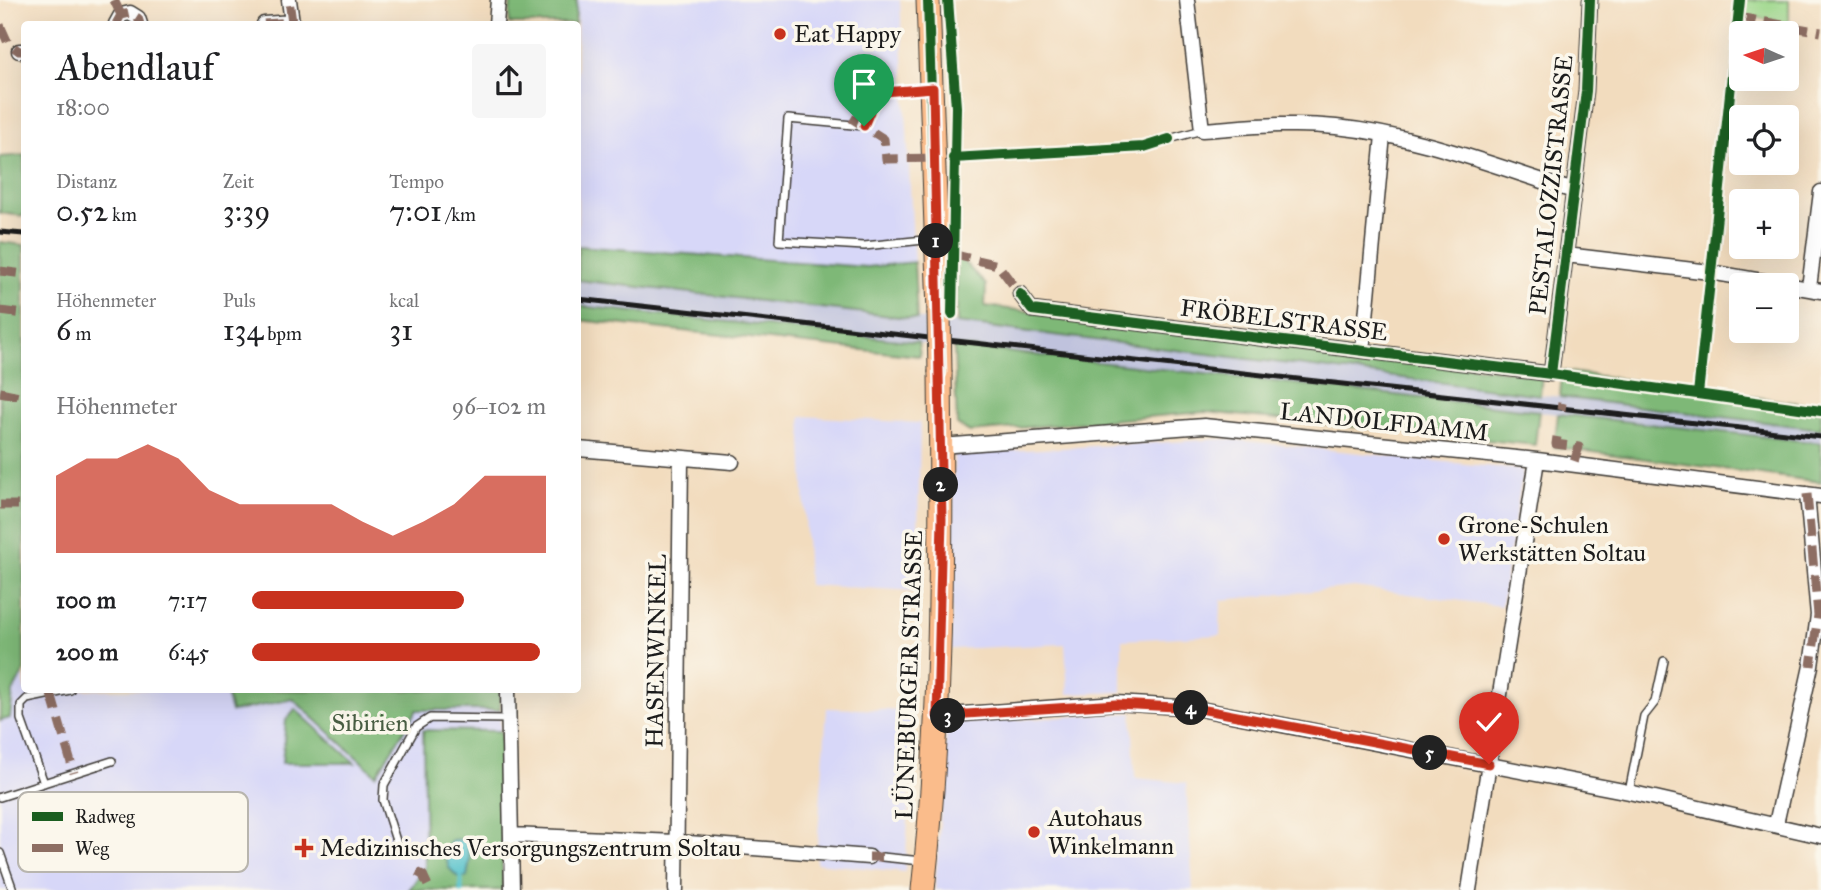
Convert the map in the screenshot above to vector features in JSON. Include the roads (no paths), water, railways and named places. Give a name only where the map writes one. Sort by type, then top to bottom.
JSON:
[{"type":"main road","name":"LÜNEBURGER STRASSE","points":[[923,890],[937,716],[941,446],[933,88],[928,0]]},
{"type":"street","points":[[114,0],[119,20],[135,15],[138,21]]},
{"type":"street","points":[[289,0],[292,21]]},
{"type":"street","points":[[496,21],[498,0]]},
{"type":"street","points":[[1187,0],[1202,130],[1289,125],[1336,127],[1383,135],[1574,191]]},
{"type":"street","name":"PESTALOZZISTRASSE","points":[[1551,374],[1586,91],[1590,0]]},
{"type":"street","points":[[1363,351],[1383,135]]},
{"type":"street","points":[[1566,255],[1815,290],[1821,192]]},
{"type":"street","name":"FRÖBELSTRASSE","points":[[1020,294],[1032,310],[1551,374]]},
{"type":"street","name":"LANDOLFDAMM","points":[[941,446],[1204,426],[1537,460],[1814,495]]},
{"type":"street","points":[[581,449],[732,463]]},
{"type":"street","name":"HASENWINKEL","points":[[676,890],[681,460]]},
{"type":"street","points":[[1469,890],[1537,460]]},
{"type":"street","points":[[1776,824],[1811,666],[1818,615],[1814,495]]},
{"type":"street","points":[[508,693],[512,890]]},
{"type":"street","points":[[937,716],[1116,704],[1195,708],[1629,792],[1821,836]]},
{"type":"street","points":[[511,835],[676,842],[876,857]]},
{"type":"lane","points":[[933,88],[884,92],[872,107],[864,126],[788,119],[779,241],[864,246],[936,239]]},
{"type":"lane","points":[[1168,139],[1202,130]]},
{"type":"lane","points":[[1629,792],[1644,716],[1655,702],[1664,661]]},
{"type":"lane","points":[[44,783],[21,719],[21,705],[27,699],[56,693]]},
{"type":"lane","points":[[400,850],[383,800],[384,785],[416,727],[430,718],[508,719]]},
{"type":"lane","points":[[0,797],[112,761]]},
{"type":"lane","points":[[0,853],[13,890]]},
{"type":"lane","points":[[876,857],[926,861]]},
{"type":"water","points":[[466,839],[470,859],[467,877],[458,877],[449,868],[444,852],[452,840]]},
{"type":"waterway","points":[[461,877],[461,890]]},
{"type":"railway","points":[[0,232],[21,234]]},
{"type":"railway","points":[[581,299],[1821,437]]},
{"type":"place","name":"Eat Happy","points":[[780,34]]},
{"type":"place","name":"Grone-Schulen Werkstätten Soltau","points":[[1444,539]]},
{"type":"place","name":"Autohaus Winkelmann","points":[[1034,832]]},
{"type":"place","name":"Medizinisches Versorgungszentrum Soltau","points":[[304,848]]},
{"type":"park label","name":"Sibirien","points":[[370,723]]}]
